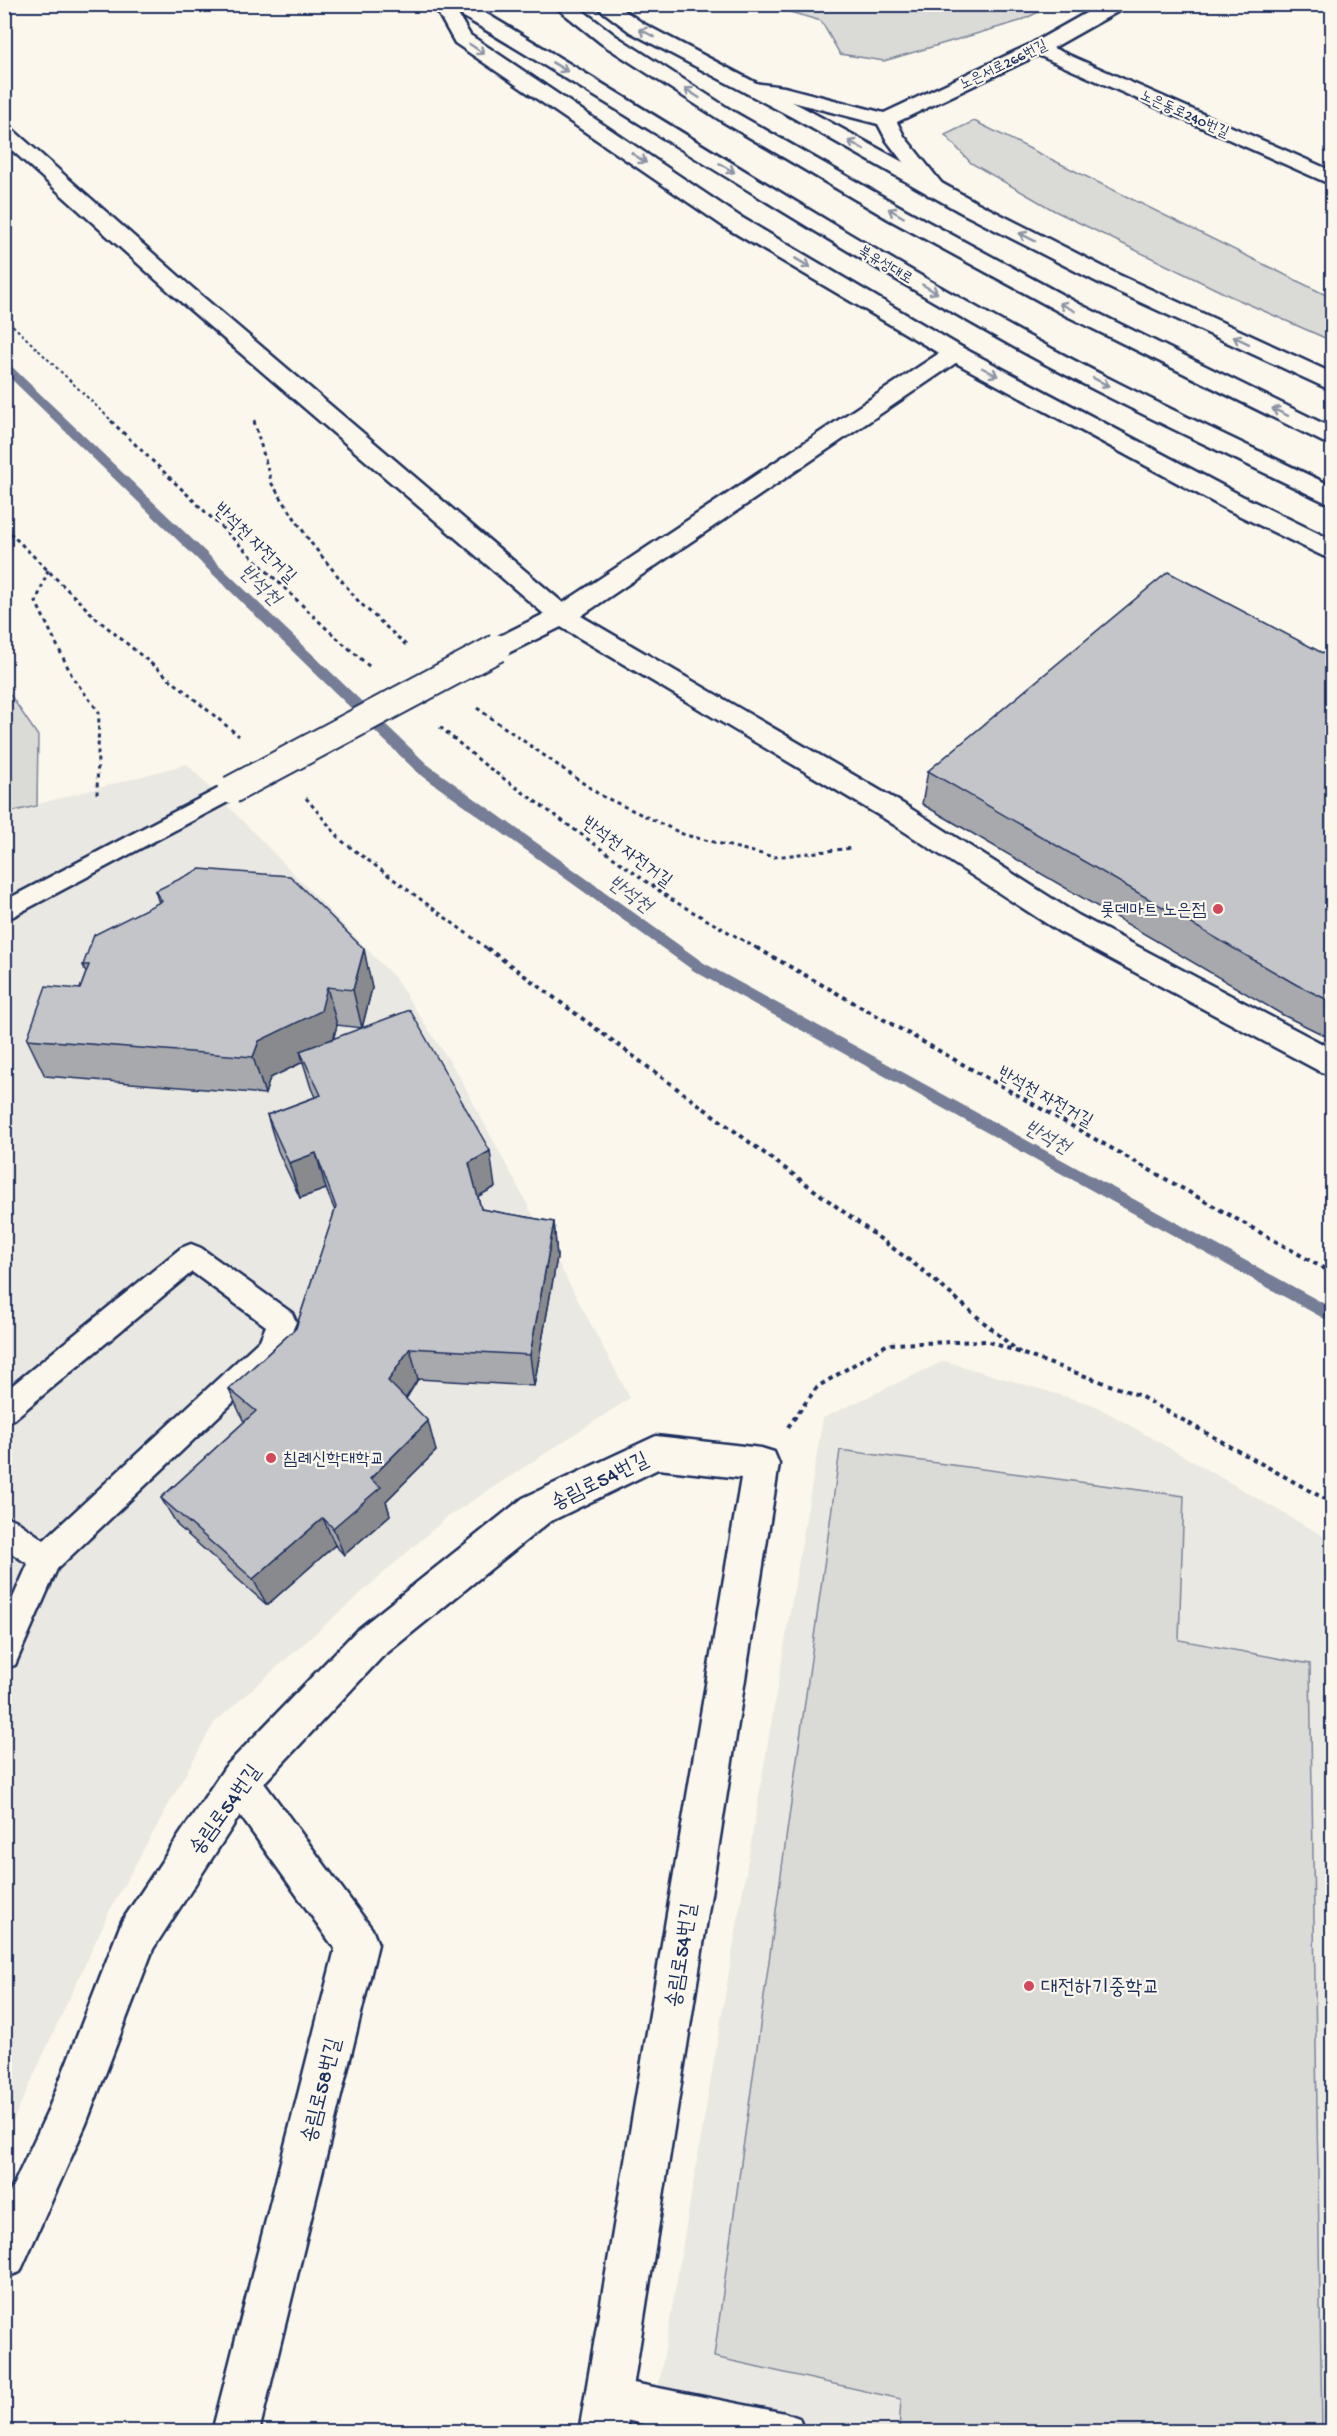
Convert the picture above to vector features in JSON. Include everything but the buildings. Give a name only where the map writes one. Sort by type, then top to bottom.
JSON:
[{"type":"street","points":[[442,4],[462,39],[731,221],[955,353],[1233,502],[1332,549]]},
{"type":"street","name":"북유성대로","points":[[455,4],[903,274],[1026,344],[1189,427],[1332,495]]},
{"type":"street","points":[[561,4],[609,40],[727,116],[898,214],[1072,310],[1332,437]]},
{"type":"street","points":[[602,4],[638,28],[936,190],[1110,279],[1332,382]]},
{"type":"street","name":"노은서로266번길","points":[[886,120],[1038,48],[1118,4]]},
{"type":"street","name":"노은동로240번길","points":[[1038,48],[1332,179]]},
{"type":"street","points":[[753,89],[784,93],[818,104],[886,120],[900,147],[936,190]]},
{"type":"street","points":[[4,132],[181,290],[562,615],[895,812],[1068,923],[1332,1063]]},
{"type":"street","points":[[231,790],[562,615],[955,353]]},
{"type":"street","name":"송림로54번길","points":[[4,2256],[64,2124],[137,1936],[239,1781],[369,1644],[536,1510],[656,1452],[761,1464],[605,2414]]},
{"type":"street","name":"송림로58번길","points":[[235,2432],[357,1944],[239,1781]]},
{"type":"lane","points":[[4,912],[231,790]]},
{"type":"lane","points":[[4,1410],[191,1256],[282,1322],[271,1348],[46,1559],[4,1654]]},
{"type":"lane","points":[[4,1530],[46,1559]]},
{"type":"lane","points":[[605,2414],[779,2431]]},
{"type":"path","name":"반석천 자전거길","points":[[4,317],[328,630],[376,672]]},
{"type":"path","points":[[254,420],[272,484],[311,543],[359,602],[414,652]]},
{"type":"path","points":[[4,527],[97,619],[243,740]]},
{"type":"path","points":[[48,570],[36,602],[73,678],[99,712],[97,794]]},
{"type":"path","points":[[471,704],[600,795],[685,835],[774,857],[853,848]]},
{"type":"path","name":"반석천 자전거길","points":[[434,722],[485,765],[672,900],[1332,1273]]},
{"type":"path","points":[[304,796],[342,841],[921,1269],[1020,1353]]},
{"type":"path","points":[[761,1464],[817,1387],[888,1344],[987,1341],[1138,1395],[1332,1503]]},
{"type":"shaded area","points":[[766,5],[1053,5],[1020,21],[884,61],[840,54],[821,21]]},
{"type":"shaded area","points":[[974,121],[1332,298],[1332,341],[1230,296],[1055,211],[971,163],[945,135]]},
{"type":"shaded area","points":[[5,667],[9,693],[38,736],[37,806],[5,813]]},
{"type":"shaded area","name":"침례신학대학교","points":[[187,764],[394,977],[458,1074],[630,1398],[446,1518],[214,1723],[110,1910],[5,2138],[5,813]]},
{"type":"shaded area","name":"대전하기중학교","points":[[944,1361],[1094,1405],[1332,1541],[1332,2431],[651,2432],[823,1418]]},
{"type":"shaded area","name":"대전하기중학교","points":[[840,1450],[1184,1496],[1179,1640],[1310,1664],[1322,2431],[899,2431],[901,2399],[714,2357]]},
{"type":"waterway","name":"반석천","points":[[4,365],[422,768],[699,967],[1332,1316]]},
{"type":"place","name":"롯데마트 노은점","points":[[1218,909]]},
{"type":"place","name":"침례신학대학교","points":[[271,1458]]},
{"type":"place","name":"대전하기중학교","points":[[1029,1986]]}]
